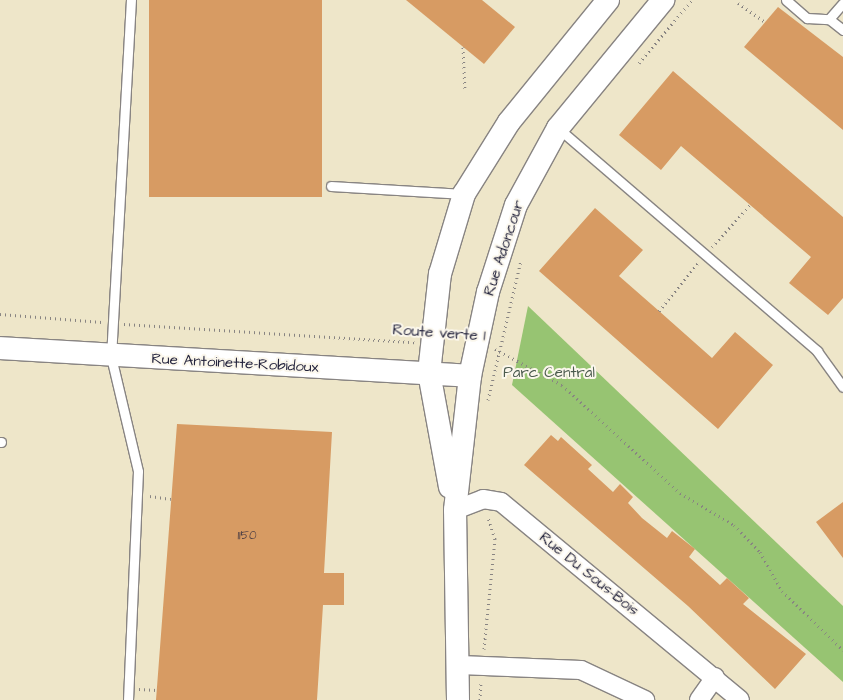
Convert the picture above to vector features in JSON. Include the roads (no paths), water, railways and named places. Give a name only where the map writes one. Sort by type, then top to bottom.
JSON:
[{"type":"street","name":"Rue Adoncour","points":[[455,510],[429,373],[440,274],[464,194],[509,122],[608,0]]},
{"type":"street","name":"Rue Adoncour","points":[[458,700],[460,665],[455,510],[470,376],[476,346],[516,205],[558,128],[663,0]]},
{"type":"street","name":"Rue Antoinette-Robidoux","points":[[0,348],[111,357],[470,376]]},
{"type":"street","name":"Rue Du Sous-Bois","points":[[455,510],[483,498],[501,502],[715,677],[740,700]]},
{"type":"street","points":[[460,665],[581,670],[645,700]]},
{"type":"street","points":[[699,700],[715,677]]},
{"type":"lane","points":[[128,700],[138,471],[111,357],[132,0]]},
{"type":"lane","points":[[786,0],[806,18],[829,19],[843,30]]},
{"type":"lane","points":[[829,19],[843,3]]},
{"type":"lane","points":[[558,128],[817,351],[843,387]]},
{"type":"lane","points":[[331,186],[464,194]]},
{"type":"park label","name":"Parc Central","points":[[549,373]]}]
